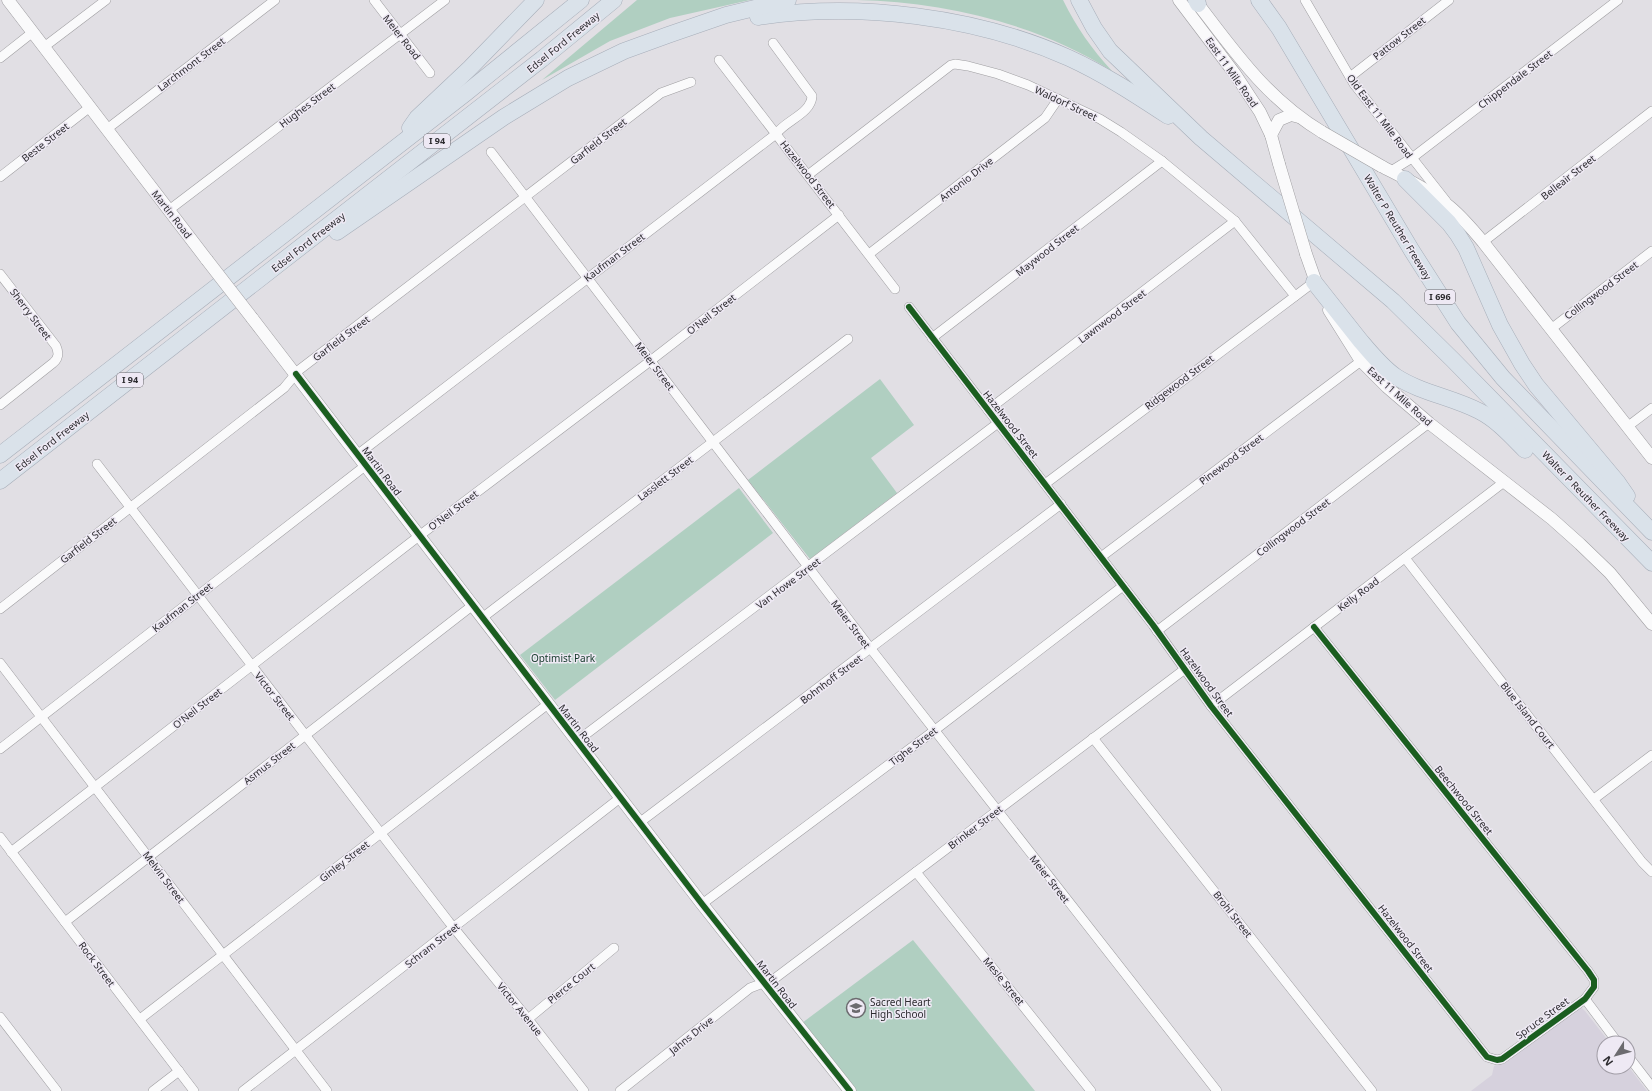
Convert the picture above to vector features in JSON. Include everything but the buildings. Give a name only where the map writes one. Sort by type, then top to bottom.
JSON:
[{"type":"highway","points":[[399,145],[417,118],[470,68],[536,0]]},
{"type":"highway","name":"Edsel Ford Freeway","points":[[0,455],[399,145],[582,0]]},
{"type":"highway","name":"Edsel Ford Freeway","points":[[0,481],[536,64],[614,0]]},
{"type":"highway","points":[[259,279],[325,240],[504,117],[568,78],[624,51],[668,35],[726,15],[788,0]]},
{"type":"highway","points":[[1078,0],[1094,28],[1110,50],[1201,138]]},
{"type":"highway","points":[[1259,0],[1279,28]]},
{"type":"highway","points":[[1268,0],[1279,28]]},
{"type":"highway","points":[[668,35],[728,21],[788,12],[842,11],[935,19],[1004,36],[1068,58],[1098,73],[1140,98],[1201,138]]},
{"type":"highway","name":"Walter P Reuther Freeway","points":[[1279,28],[1422,268],[1458,323],[1503,378],[1650,531]]},
{"type":"highway","name":"Walter P Reuther Freeway","points":[[1201,138],[1393,301],[1652,563]]},
{"type":"highway","points":[[1392,172],[1450,223],[1466,248],[1498,320],[1522,364],[1536,385],[1618,483],[1650,531]]},
{"type":"highway","points":[[1314,282],[1340,316],[1382,365],[1394,375],[1414,386],[1478,410],[1491,418],[1574,498],[1604,522],[1628,538]]},
{"type":"main road","name":"Martin Road","points":[[8,0],[639,823],[850,1091]]},
{"type":"main road","name":"East 11 Mile Road","points":[[1179,0],[1235,74],[1260,112],[1271,135],[1314,282],[1337,324],[1361,361],[1386,387],[1429,424],[1552,519],[1580,544],[1610,573],[1652,624]]},
{"type":"main road","name":"East 11 Mile Road","points":[[1196,1],[1252,74],[1276,98],[1299,117],[1450,207],[1484,242],[1652,458]]},
{"type":"main road","points":[[1271,135],[1279,120],[1285,116],[1299,117]]},
{"type":"street","points":[[44,47],[106,0]]},
{"type":"street","name":"Larchmont Street","points":[[106,129],[275,0]]},
{"type":"street","name":"Meier Road","points":[[374,0],[430,73]]},
{"type":"street","name":"Hughes Street","points":[[169,210],[444,0]]},
{"type":"street","name":"Old East 11 Mile Road","points":[[1304,0],[1350,77],[1412,158],[1441,193],[1450,207]]},
{"type":"street","name":"Pattow Street","points":[[1350,77],[1449,0]]},
{"type":"street","name":"Chippendale Street","points":[[1392,172],[1618,0]]},
{"type":"street","points":[[0,58],[33,32]]},
{"type":"street","name":"Kaufman Street","points":[[358,455],[776,134],[781,127],[808,108],[812,100],[812,96],[773,43]]},
{"type":"street","name":"Hazelwood Street","points":[[720,60],[895,289]]},
{"type":"street","name":"Waldorf Street","points":[[808,175],[937,75],[955,64],[968,66],[998,74],[1058,99],[1100,119],[1121,132],[1162,161],[1235,222],[1294,296]]},
{"type":"street","name":"Garfield Street","points":[[0,609],[284,388],[296,374],[661,93],[691,82]]},
{"type":"street","name":"Antonio Drive","points":[[869,254],[1045,118],[1058,99]]},
{"type":"street","name":"Beste Street","points":[[0,177],[90,106]]},
{"type":"street","name":"Belleair Street","points":[[1484,242],[1652,111]]},
{"type":"street","name":"Meier Street","points":[[491,152],[996,811],[1217,1091]]},
{"type":"street","name":"Maywood Street","points":[[932,338],[1162,161]]},
{"type":"street","name":"O'Neil Street","points":[[12,852],[419,536],[651,361],[839,215]]},
{"type":"street","name":"Lawnwood Street","points":[[988,410],[1235,222]]},
{"type":"street","name":"Collingwood Street","points":[[1551,329],[1652,251]]},
{"type":"street","name":"Sherry Street","points":[[0,274],[56,346],[58,357],[54,364],[0,405]]},
{"type":"street","name":"Ridgewood Street","points":[[1045,484],[1314,282]]},
{"type":"street","name":"Hazelwood Street","points":[[909,307],[1061,504],[1157,631],[1211,706],[1487,1056],[1497,1060]]},
{"type":"street","name":"Lasslett Street","points":[[482,618],[848,339]]},
{"type":"street","name":"Pinewood Street","points":[[1101,557],[1361,361]]},
{"type":"street","points":[[1627,426],[1652,408]]},
{"type":"street","name":"Van Howe Street","points":[[577,742],[998,423]]},
{"type":"street","name":"Collingwood Street","points":[[1157,631],[1429,424]]},
{"type":"street","name":"Victor Street","points":[[97,464],[453,928]]},
{"type":"street","name":"Kaufman Street","points":[[0,749],[365,466]]},
{"type":"street","name":"Kelly Road","points":[[1211,706],[1504,482]]},
{"type":"street","name":"Bohnhoff Street","points":[[639,823],[1061,504]]},
{"type":"street","name":"Blue Island Court","points":[[1405,558],[1642,862],[1652,872]]},
{"type":"street","name":"Tighe Street","points":[[702,904],[935,730],[1123,586]]},
{"type":"street","name":"Asmus Street","points":[[65,922],[473,605]]},
{"type":"street","name":"Beechwood Street","points":[[1314,627],[1588,971],[1594,980],[1594,987]]},
{"type":"street","name":"Melvin Street","points":[[0,664],[327,1091]]},
{"type":"street","name":"Brinker Street","points":[[763,982],[774,979],[1185,669]]},
{"type":"street","name":"Ginley Street","points":[[140,1019],[548,704]]},
{"type":"street","name":"Brohl Street","points":[[1093,738],[1372,1091]]},
{"type":"street","points":[[1594,799],[1652,755]]},
{"type":"street","name":"Schram Street","points":[[243,1091],[620,798]]},
{"type":"street","name":"Rock Street","points":[[0,836],[194,1091]]},
{"type":"street","name":"Mesle Street","points":[[916,872],[1091,1091]]},
{"type":"street","name":"Victor Avenue","points":[[453,928],[528,1019],[584,1091]]},
{"type":"street","name":"Pierce Court","points":[[528,1019],[614,948]]},
{"type":"street","name":"Jahns Drive","points":[[620,1091],[750,988],[763,982]]},
{"type":"street","name":"Spruce Street","points":[[1497,1060],[1508,1056],[1584,999],[1594,987]]},
{"type":"street","points":[[1584,999],[1612,1035]]},
{"type":"street","points":[[0,1017],[56,1091]]},
{"type":"street","points":[[1636,1066],[1652,1087]]},
{"type":"street","points":[[153,1091],[179,1072]]},
{"type":"street","points":[[840,1079],[846,1091]]},
{"type":"shaded area","points":[[1580,1006],[1604,1035],[1596,1035],[1596,1075],[1635,1075],[1647,1091],[1471,1091],[1492,1075],[1494,1066],[1501,1063]]},
{"type":"green space","points":[[637,0],[750,0],[670,18],[610,41],[542,80]]},
{"type":"green space","points":[[857,0],[1063,0],[1085,37],[1112,71],[1053,40],[1022,28],[990,19],[924,5]]},
{"type":"green space","points":[[880,379],[914,425],[871,458],[897,493],[810,559],[748,480]]},
{"type":"green space","name":"Optimist Park","points":[[739,488],[773,533],[555,700],[520,655]]},
{"type":"green space","points":[[913,940],[1035,1091],[856,1091],[802,1023]]},
{"type":"cycle path","points":[[909,307],[1153,625],[1211,706],[1487,1057],[1497,1060],[1502,1059],[1585,999],[1594,987],[1594,980],[1314,627]]},
{"type":"cycle path","points":[[296,374],[702,904],[850,1091]]},
{"type":"place","name":"Sacred Heart High School","points":[[856,1008]]}]
